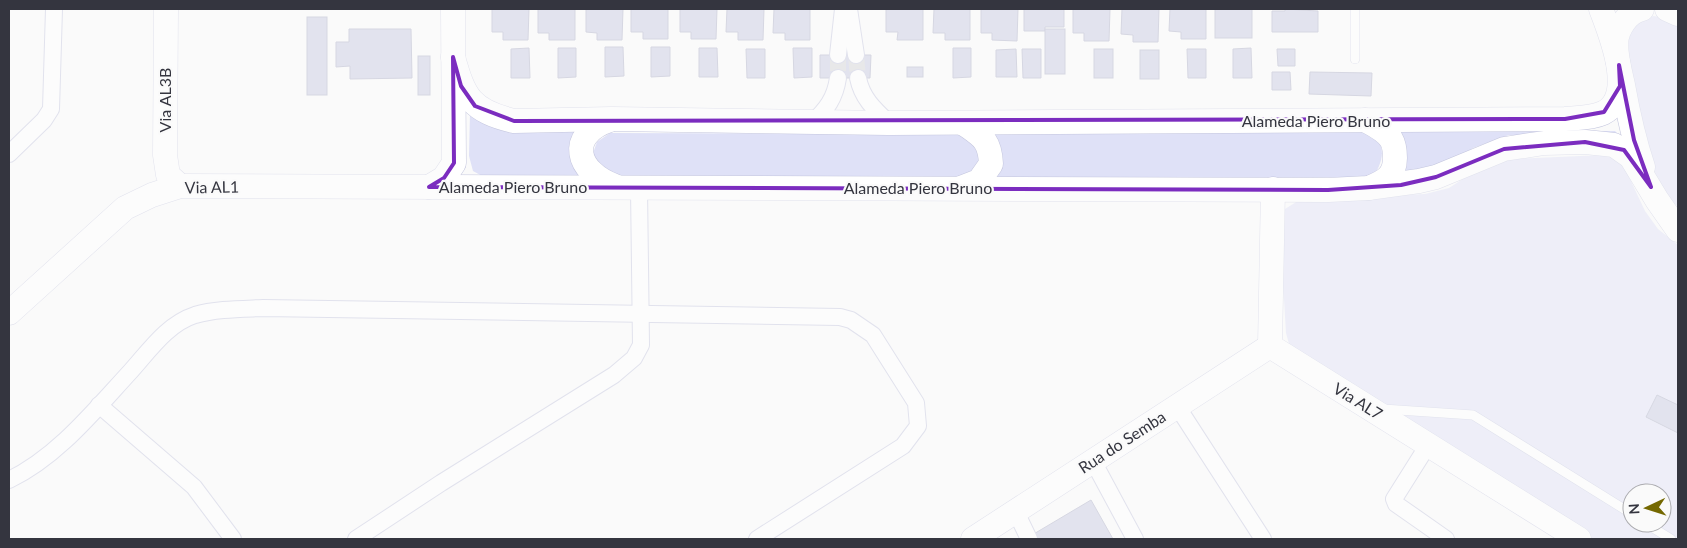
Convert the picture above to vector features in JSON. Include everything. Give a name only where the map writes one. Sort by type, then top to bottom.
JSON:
[{"type":"street","points":[[9,154],[44,120],[51,109],[54,9]]},
{"type":"street","name":"Via AL3B","points":[[166,9],[165,155],[168,175],[180,186]]},
{"type":"street","points":[[453,9],[453,56]]},
{"type":"street","points":[[838,55],[843,9]]},
{"type":"street","points":[[849,9],[856,55]]},
{"type":"street","points":[[1601,9],[1619,65]]},
{"type":"street","points":[[1642,9],[1636,10],[1626,19],[1620,30],[1616,43],[1619,65],[1634,140],[1651,187],[1661,206],[1678,230]]},
{"type":"street","points":[[1667,9],[1678,11]]},
{"type":"street","name":"Alameda Piero Bruno","points":[[453,56],[461,86],[475,106],[501,118],[514,121],[612,119],[812,123],[963,123],[1506,120],[1585,117],[1604,112],[1615,100],[1620,86],[1619,65]]},
{"type":"street","name":"Alameda Piero Bruno","points":[[429,187],[444,178],[454,163],[453,56]]},
{"type":"street","points":[[812,123],[831,102],[836,92],[838,78]]},
{"type":"street","points":[[858,78],[861,92],[866,100],[889,123]]},
{"type":"street","points":[[356,539],[626,367],[634,358],[640,345],[642,315],[629,188],[602,181],[588,170],[581,153],[584,137],[594,126],[612,119]]},
{"type":"street","points":[[1365,120],[1384,132],[1392,140],[1395,152],[1395,166],[1391,176],[1368,188]]},
{"type":"street","points":[[961,188],[979,181],[991,164],[989,146],[983,137],[963,123]]},
{"type":"street","name":"Alameda Piero Bruno","points":[[429,187],[803,190],[1368,188],[1401,185],[1436,177],[1504,149],[1544,143],[1585,142],[1614,145],[1624,150],[1631,156],[1651,187]]},
{"type":"street","name":"Via AL1","points":[[9,313],[125,208],[152,194],[180,186],[429,187]]},
{"type":"street","points":[[1651,187],[1678,219]]},
{"type":"street","points":[[1270,346],[1273,189]]},
{"type":"street","points":[[9,480],[33,466],[53,450],[99,405],[160,338],[172,328],[195,315],[263,308],[840,318],[851,320],[873,335],[916,403],[918,426],[903,446],[757,539]]},
{"type":"street","name":"Rua do Semba","points":[[973,539],[1270,346]]},
{"type":"street","name":"Via AL7","points":[[1270,346],[1578,539]]},
{"type":"street","points":[[99,405],[194,486],[233,539]]},
{"type":"street","points":[[1177,406],[1263,539]]},
{"type":"street","points":[[1428,445],[1394,500],[1396,504],[1446,539]]},
{"type":"street","points":[[1093,461],[1135,539]]},
{"type":"street","points":[[1016,512],[1029,539]]},
{"type":"lane","points":[[1355,59],[1356,9]]},
{"type":"lane","points":[[1370,409],[1472,415],[1622,508]]},
{"type":"highlighted area","points":[[453,57],[461,86],[475,106],[514,121],[1565,119],[1604,112],[1620,86],[1619,65],[1634,140],[1651,187],[1624,150],[1585,142],[1504,149],[1436,177],[1401,185],[1328,190],[429,187],[444,178],[454,163]]},
{"type":"shaded area","points":[[1654,16],[1667,19],[1678,27],[1678,207],[1658,179],[1649,157],[1631,74],[1629,38],[1631,29],[1641,20]]},
{"type":"shaded area","points":[[470,113],[577,131],[573,162],[579,179],[484,177],[473,171],[469,156]]},
{"type":"shaded area","points":[[1394,130],[1615,131],[1617,133],[1614,135],[1509,135],[1473,148],[1437,172],[1395,178]]},
{"type":"shaded area","points":[[1363,131],[1377,140],[1382,149],[1380,164],[1372,177],[993,179],[992,133]]},
{"type":"shaded area","points":[[610,133],[969,134],[983,159],[965,181],[608,180],[592,156],[597,142]]},
{"type":"shaded area","points":[[1603,155],[1621,160],[1645,211],[1658,229],[1678,245],[1678,539],[1592,539],[1318,366],[1289,344],[1286,333],[1280,231],[1285,209],[1301,199],[1425,194],[1449,188],[1492,160]]},
{"type":"building","points":[[492,9],[529,9],[528,40],[503,40],[503,32],[492,32]]},
{"type":"building","points":[[538,9],[575,9],[575,40],[549,40],[549,33],[538,33]]},
{"type":"building","points":[[586,9],[623,9],[622,40],[597,40],[597,33],[586,32]]},
{"type":"building","points":[[631,9],[668,9],[668,39],[643,39],[643,32],[631,32]]},
{"type":"building","points":[[680,9],[717,9],[716,39],[691,39],[691,32],[680,32]]},
{"type":"building","points":[[727,9],[764,9],[763,40],[738,40],[738,32],[726,32]]},
{"type":"building","points":[[774,9],[810,9],[810,40],[785,40],[785,33],[773,33]]},
{"type":"building","points":[[886,9],[923,9],[923,40],[897,40],[898,32],[886,32]]},
{"type":"building","points":[[934,9],[970,9],[970,40],[945,40],[945,33],[933,33]]},
{"type":"building","points":[[981,9],[1018,9],[1017,41],[992,40],[992,33],[981,33]]},
{"type":"building","points":[[1024,9],[1064,9],[1064,27],[1045,27],[1045,31],[1024,31]]},
{"type":"building","points":[[1073,9],[1110,9],[1109,41],[1084,41],[1084,33],[1073,33]]},
{"type":"building","points":[[1122,9],[1159,9],[1158,42],[1133,42],[1133,35],[1121,34]]},
{"type":"building","points":[[1170,9],[1206,9],[1206,39],[1181,39],[1181,32],[1169,31]]},
{"type":"building","points":[[1215,9],[1252,9],[1252,38],[1215,38]]},
{"type":"building","points":[[1285,9],[1318,11],[1318,32],[1272,32],[1272,11],[1285,11]]},
{"type":"building","points":[[307,17],[327,17],[327,95],[307,95]]},
{"type":"building","points":[[349,29],[411,29],[412,78],[350,79],[350,66],[336,67],[336,42],[349,42]]},
{"type":"building","points":[[1045,29],[1065,29],[1065,74],[1045,74]]},
{"type":"building","points":[[605,47],[623,47],[624,76],[605,77]]},
{"type":"building","points":[[651,47],[670,47],[670,76],[651,77]]},
{"type":"building","points":[[529,48],[530,78],[511,78],[511,49]]},
{"type":"building","points":[[558,48],[576,48],[576,77],[558,78]]},
{"type":"building","points":[[699,48],[717,48],[718,77],[699,77]]},
{"type":"building","points":[[793,48],[812,48],[812,77],[794,78]]},
{"type":"building","points":[[953,48],[971,48],[971,77],[953,78]]},
{"type":"building","points":[[1251,48],[1252,78],[1233,78],[1233,49]]},
{"type":"building","points":[[746,49],[765,49],[765,78],[747,78]]},
{"type":"building","points":[[1016,49],[1017,77],[996,77],[996,50]]},
{"type":"building","points":[[1022,49],[1041,49],[1041,78],[1023,78]]},
{"type":"building","points":[[1094,49],[1113,49],[1113,78],[1094,78]]},
{"type":"building","points":[[1187,49],[1206,49],[1206,78],[1188,78]]},
{"type":"building","points":[[1277,49],[1295,49],[1295,66],[1278,66]]},
{"type":"building","points":[[1140,50],[1159,50],[1159,79],[1140,79]]},
{"type":"building","points":[[820,55],[871,55],[870,78],[820,78]]},
{"type":"building","points":[[418,56],[430,56],[430,95],[418,95]]},
{"type":"building","points":[[907,67],[923,67],[923,77],[907,77]]},
{"type":"building","points":[[1272,72],[1290,72],[1291,90],[1272,90]]},
{"type":"building","points":[[1310,72],[1372,73],[1371,96],[1309,94]]},
{"type":"building","points":[[1657,395],[1678,405],[1678,433],[1646,417]]},
{"type":"building","points":[[1091,500],[1113,539],[1034,539],[1032,535]]},
{"type":"tunnel","points":[[838,55],[838,78]]},
{"type":"tunnel","points":[[856,55],[858,78]]}]
